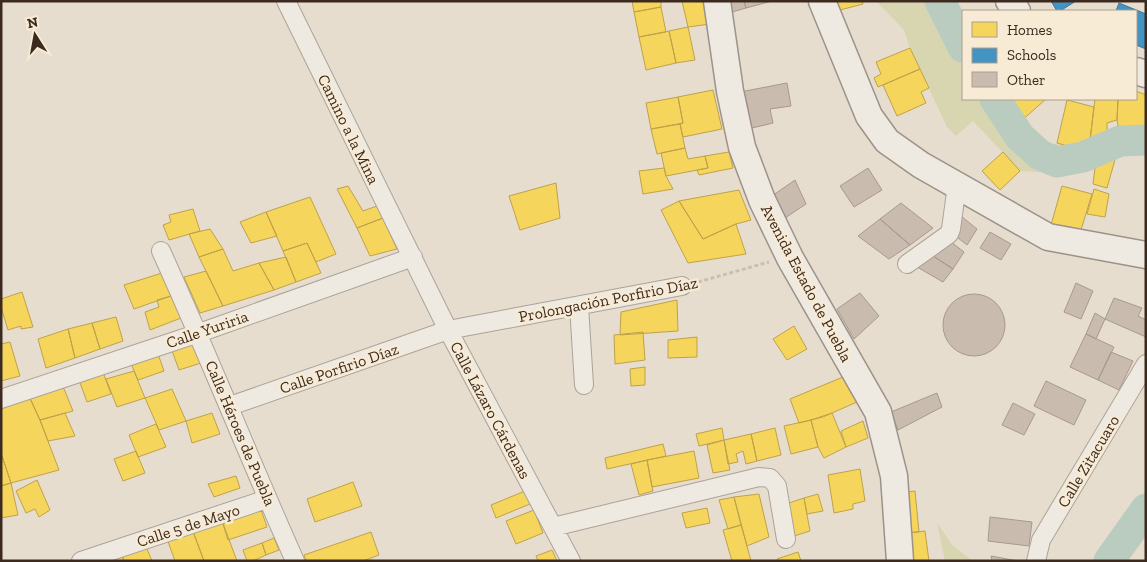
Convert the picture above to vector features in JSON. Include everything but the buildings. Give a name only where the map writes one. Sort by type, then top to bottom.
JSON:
[{"type":"street","name":"Camino a la Mina","points":[[286,1],[413,257]]},
{"type":"street","name":"Avenida Estado de Puebla","points":[[717,1],[730,91],[742,147],[762,200],[790,258],[878,412],[894,476],[900,561]]},
{"type":"street","points":[[822,1],[869,116],[887,141],[921,165],[1048,237],[1146,255]]},
{"type":"street","points":[[908,264],[949,234],[952,229],[957,185]]},
{"type":"street","name":"Calle Héroes de Puebla","points":[[162,251],[199,333],[295,561]]},
{"type":"street","name":"Calle Lázaro Cárdenas","points":[[413,257],[448,330],[571,561]]},
{"type":"street","name":"Calle Yuriria","points":[[1,399],[199,333],[413,257]]},
{"type":"street","name":"Prolongación Porfirio Díaz","points":[[448,330],[682,286]]},
{"type":"street","points":[[579,306],[584,385]]},
{"type":"street","name":"Calle Porfirio Díaz","points":[[230,406],[448,330]]},
{"type":"street","name":"Calle Zitacuaro","points":[[1036,561],[1040,540],[1146,364]]},
{"type":"street","points":[[553,527],[759,477],[770,478],[777,486],[786,539]]},
{"type":"street","name":"Calle 5 de Mayo","points":[[81,561],[267,498]]},
{"type":"path","name":"Prolongación Porfirio Díaz","points":[[682,286],[767,263]]},
{"type":"shaded area","points":[[876,1],[949,1],[962,27],[962,100],[1004,100],[1045,150],[1057,143],[1068,146],[1107,137],[1146,133],[1146,148],[1096,160],[1095,166],[1055,173],[1020,171],[973,121],[956,136],[947,127],[910,48],[904,30]]},
{"type":"shaded area","points":[[937,523],[953,546],[973,561],[945,561]]},
{"type":"waterway","points":[[940,1],[962,45]]},
{"type":"waterway","points":[[996,100],[1020,137],[1040,155],[1057,162],[1083,157],[1120,141],[1146,140]]},
{"type":"waterway","points":[[1109,561],[1146,509]]}]
